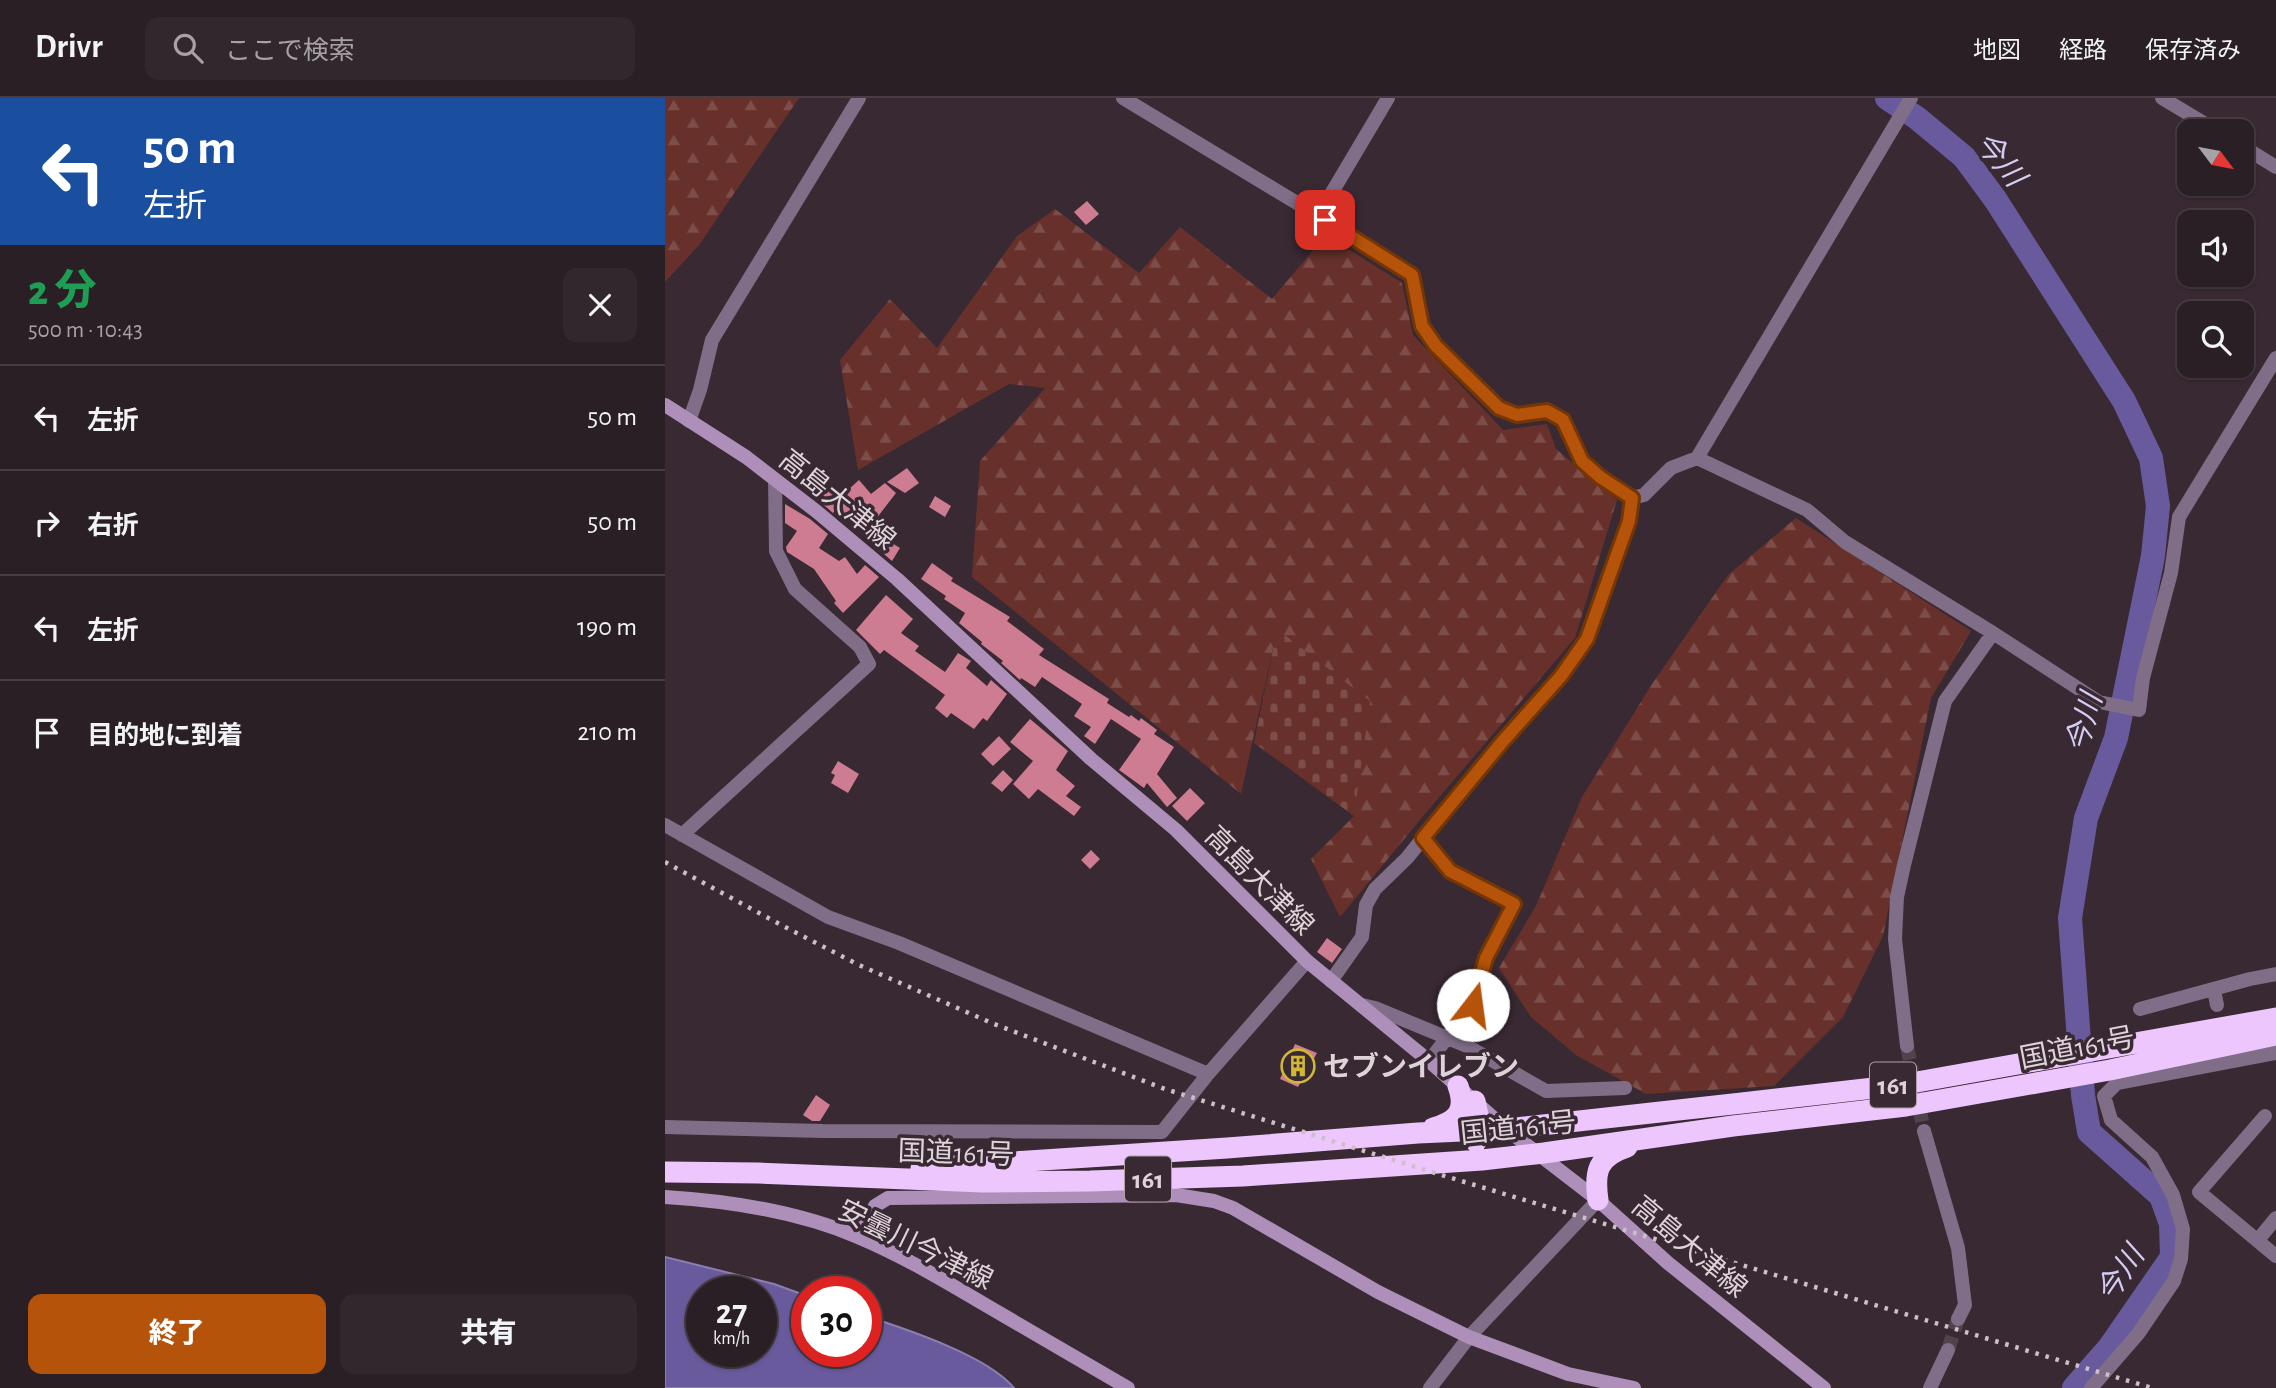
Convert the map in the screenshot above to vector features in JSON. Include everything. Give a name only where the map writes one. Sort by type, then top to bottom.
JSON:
[{"type":"highway","name":"国道161号","points":[[665,1172],[983,1182],[1090,1181],[1243,1176],[1458,1161],[1536,1145],[1900,1085],[2276,1018]]},
{"type":"highway","name":"国道161号","points":[[758,1173],[918,1168],[1481,1129],[1536,1145],[1673,1136],[1733,1126],[1906,1106],[2110,1070],[2276,1035]]},
{"type":"highway","points":[[1418,1133],[1448,1124],[1456,1117],[1462,1104],[1458,1086]]},
{"type":"highway","points":[[1458,1161],[1470,1151],[1481,1129],[1475,1101]]},
{"type":"highway","points":[[1536,1145],[1697,1125],[1733,1126]]},
{"type":"highway","points":[[1598,1200],[1595,1177],[1608,1156],[1627,1146],[1673,1136]]},
{"type":"main road","name":"高島大津線","points":[[665,405],[745,457],[816,511],[897,579],[1090,759],[1175,830],[1307,961],[1475,1101],[1536,1145],[1668,1263],[1724,1306],[1806,1383],[1824,1388]]},
{"type":"main road","points":[[857,1236],[875,1206],[888,1198],[1176,1195],[1213,1202],[1233,1208],[1378,1292],[1469,1337],[1569,1374],[1634,1388]]},
{"type":"main road","name":"安曇川今津線","points":[[665,1198],[760,1208],[792,1215],[857,1236],[953,1286],[1128,1388]]},
{"type":"street","points":[[689,421],[700,390],[712,340],[859,98]]},
{"type":"street","points":[[1123,98],[1412,275],[1422,326],[1436,346],[1499,408],[1517,415],[1547,411],[1563,420],[1582,461],[1600,477],[1632,498],[1644,495],[1671,468],[1697,457],[1911,98]]},
{"type":"street","points":[[1318,216],[1388,98]]},
{"type":"street","points":[[2162,98],[2197,119]]},
{"type":"street","points":[[2254,153],[2276,167]]},
{"type":"street","points":[[1697,457],[1807,510],[1845,542],[2099,702],[2139,710],[2143,678],[2171,573],[2179,517],[2276,358]]},
{"type":"street","points":[[682,835],[869,664],[860,647],[795,589],[776,551],[775,480]]},
{"type":"street","points":[[1331,981],[1362,937],[1366,905],[1375,889],[1407,858],[1503,741],[1561,676],[1587,639],[1629,521],[1632,498]]},
{"type":"street","points":[[1907,1046],[1895,939],[1897,897],[1945,701],[1993,633]]},
{"type":"street","points":[[665,825],[828,917],[899,943],[1208,1074]]},
{"type":"street","points":[[1423,838],[1450,871],[1514,904],[1486,958],[1473,1005],[1429,1061]]},
{"type":"street","points":[[665,1127],[837,1131],[1163,1132],[1208,1074],[1307,961]]},
{"type":"street","points":[[2140,1009],[2276,974]]},
{"type":"street","points":[[2214,990],[2217,1005]]},
{"type":"street","points":[[1362,1005],[1467,1046],[1546,1091],[1625,1088]]},
{"type":"street","points":[[2091,1388],[2138,1334],[2174,1280],[2182,1259],[2183,1228],[2173,1195],[2152,1157],[2111,1121],[2104,1096],[2117,1083],[2224,1057],[2276,1053]]},
{"type":"street","points":[[2265,1116],[2199,1192],[2276,1256]]},
{"type":"street","points":[[1924,1131],[1958,1248],[1965,1305],[1958,1319]]},
{"type":"street","points":[[1430,1388],[1469,1337],[1598,1200]]},
{"type":"street","points":[[2258,1240],[2276,1218]]},
{"type":"street","points":[[1930,1388],[1948,1350]]},
{"type":"green space","points":[[665,98],[799,98],[699,245],[665,282]]},
{"type":"green space","points":[[1055,209],[1139,273],[1180,227],[1272,299],[1326,235],[1402,283],[1413,335],[1503,430],[1547,424],[1556,449],[1617,500],[1575,638],[1340,917],[1311,859],[1354,816],[1277,630],[1241,794],[972,577],[980,461],[1045,388],[1009,384],[858,470],[840,360],[890,299],[937,348],[1017,236]]},
{"type":"green space","points":[[1796,518],[1971,631],[1931,698],[1883,936],[1843,1017],[1774,1086],[1646,1094],[1576,1055],[1531,1017],[1499,968],[1536,906],[1582,797],[1652,684],[1728,575]]},
{"type":"green space","points":[[1277,629],[1370,701],[1354,816],[1254,743]]},
{"type":"shaded area","points":[[665,1257],[742,1276],[686,1276],[686,1367],[777,1367],[777,1285],[791,1290],[791,1367],[882,1367],[882,1322],[924,1336],[986,1365],[1014,1388],[665,1388]]},
{"type":"building","points":[[1087,201],[1099,214],[1086,225],[1074,212]]},
{"type":"building","points":[[907,468],[919,483],[905,493],[887,482]]},
{"type":"building","points":[[859,480],[871,494],[885,483],[896,493],[876,519],[897,534],[892,543],[900,548],[892,561],[869,541],[873,536],[836,509],[833,513],[811,494],[818,483],[840,497]]},
{"type":"building","points":[[935,496],[951,506],[945,517],[929,507]]},
{"type":"building","points":[[785,504],[828,534],[819,548],[839,561],[845,557],[857,574],[865,565],[879,577],[843,613],[814,569],[787,552],[786,547],[797,531],[785,523]]},
{"type":"building","points":[[932,563],[953,578],[951,581],[1010,617],[1007,621],[1044,649],[1039,655],[1109,699],[1107,703],[1129,717],[1131,715],[1139,721],[1141,718],[1157,730],[1154,734],[1174,747],[1157,774],[1177,798],[1167,807],[1147,783],[1144,788],[1119,770],[1141,739],[1111,719],[1095,744],[1084,736],[1091,727],[1074,716],[1082,704],[1042,677],[1035,687],[1021,678],[1020,680],[1001,663],[1003,661],[959,623],[965,613],[921,579]]},
{"type":"building","points":[[886,595],[913,619],[901,633],[919,646],[915,651],[945,672],[958,653],[971,661],[966,668],[987,686],[991,680],[1007,694],[987,721],[983,718],[974,729],[951,713],[947,718],[935,708],[945,695],[884,650],[880,654],[856,630]]},
{"type":"building","points":[[1030,719],[1068,751],[1056,770],[1075,786],[1066,796],[1081,807],[1074,816],[1038,789],[1029,799],[1013,784],[1033,761],[1010,742]]},
{"type":"building","points":[[999,736],[1011,749],[993,766],[981,754]]},
{"type":"building","points":[[838,761],[859,774],[848,793],[831,783],[835,775],[831,773]]},
{"type":"building","points":[[1003,770],[1013,780],[1002,792],[991,783]]},
{"type":"building","points":[[1190,788],[1205,803],[1187,821],[1172,806]]},
{"type":"building","points":[[1091,850],[1100,859],[1090,869],[1081,860]]},
{"type":"building","points":[[1327,938],[1342,949],[1332,963],[1317,952]]},
{"type":"building","name":"セブンイレブン","points":[[1295,1044],[1317,1053],[1298,1087],[1280,1079]]},
{"type":"building","points":[[816,1095],[830,1105],[820,1121],[812,1121],[803,1115]]},
{"type":"waterway","name":"今川","points":[[1887,98],[1917,118],[1964,157],[1995,199],[2124,401],[2151,458],[2158,506],[2153,556],[2116,738],[2086,818],[2070,918],[2083,1095],[2089,1132],[2161,1196],[2171,1224],[2172,1257],[2109,1348],[2074,1388]]},
{"type":"tunnel","points":[[1907,1046],[1924,1131]]},
{"type":"tunnel","points":[[1948,1350],[1958,1319]]},
{"type":"railway","points":[[665,862],[859,965],[994,1024],[1165,1089],[1448,1177],[2152,1388]]},
{"type":"place","name":"セブンイレブン","points":[[1298,1066]]},
{"type":"route","points":[[1325,220],[1412,275],[1422,326],[1436,346],[1499,408],[1517,415],[1547,411],[1563,420],[1582,461],[1600,477],[1632,498],[1629,521],[1587,639],[1561,676],[1423,838],[1450,871],[1514,904],[1486,958],[1473,1005]]}]
